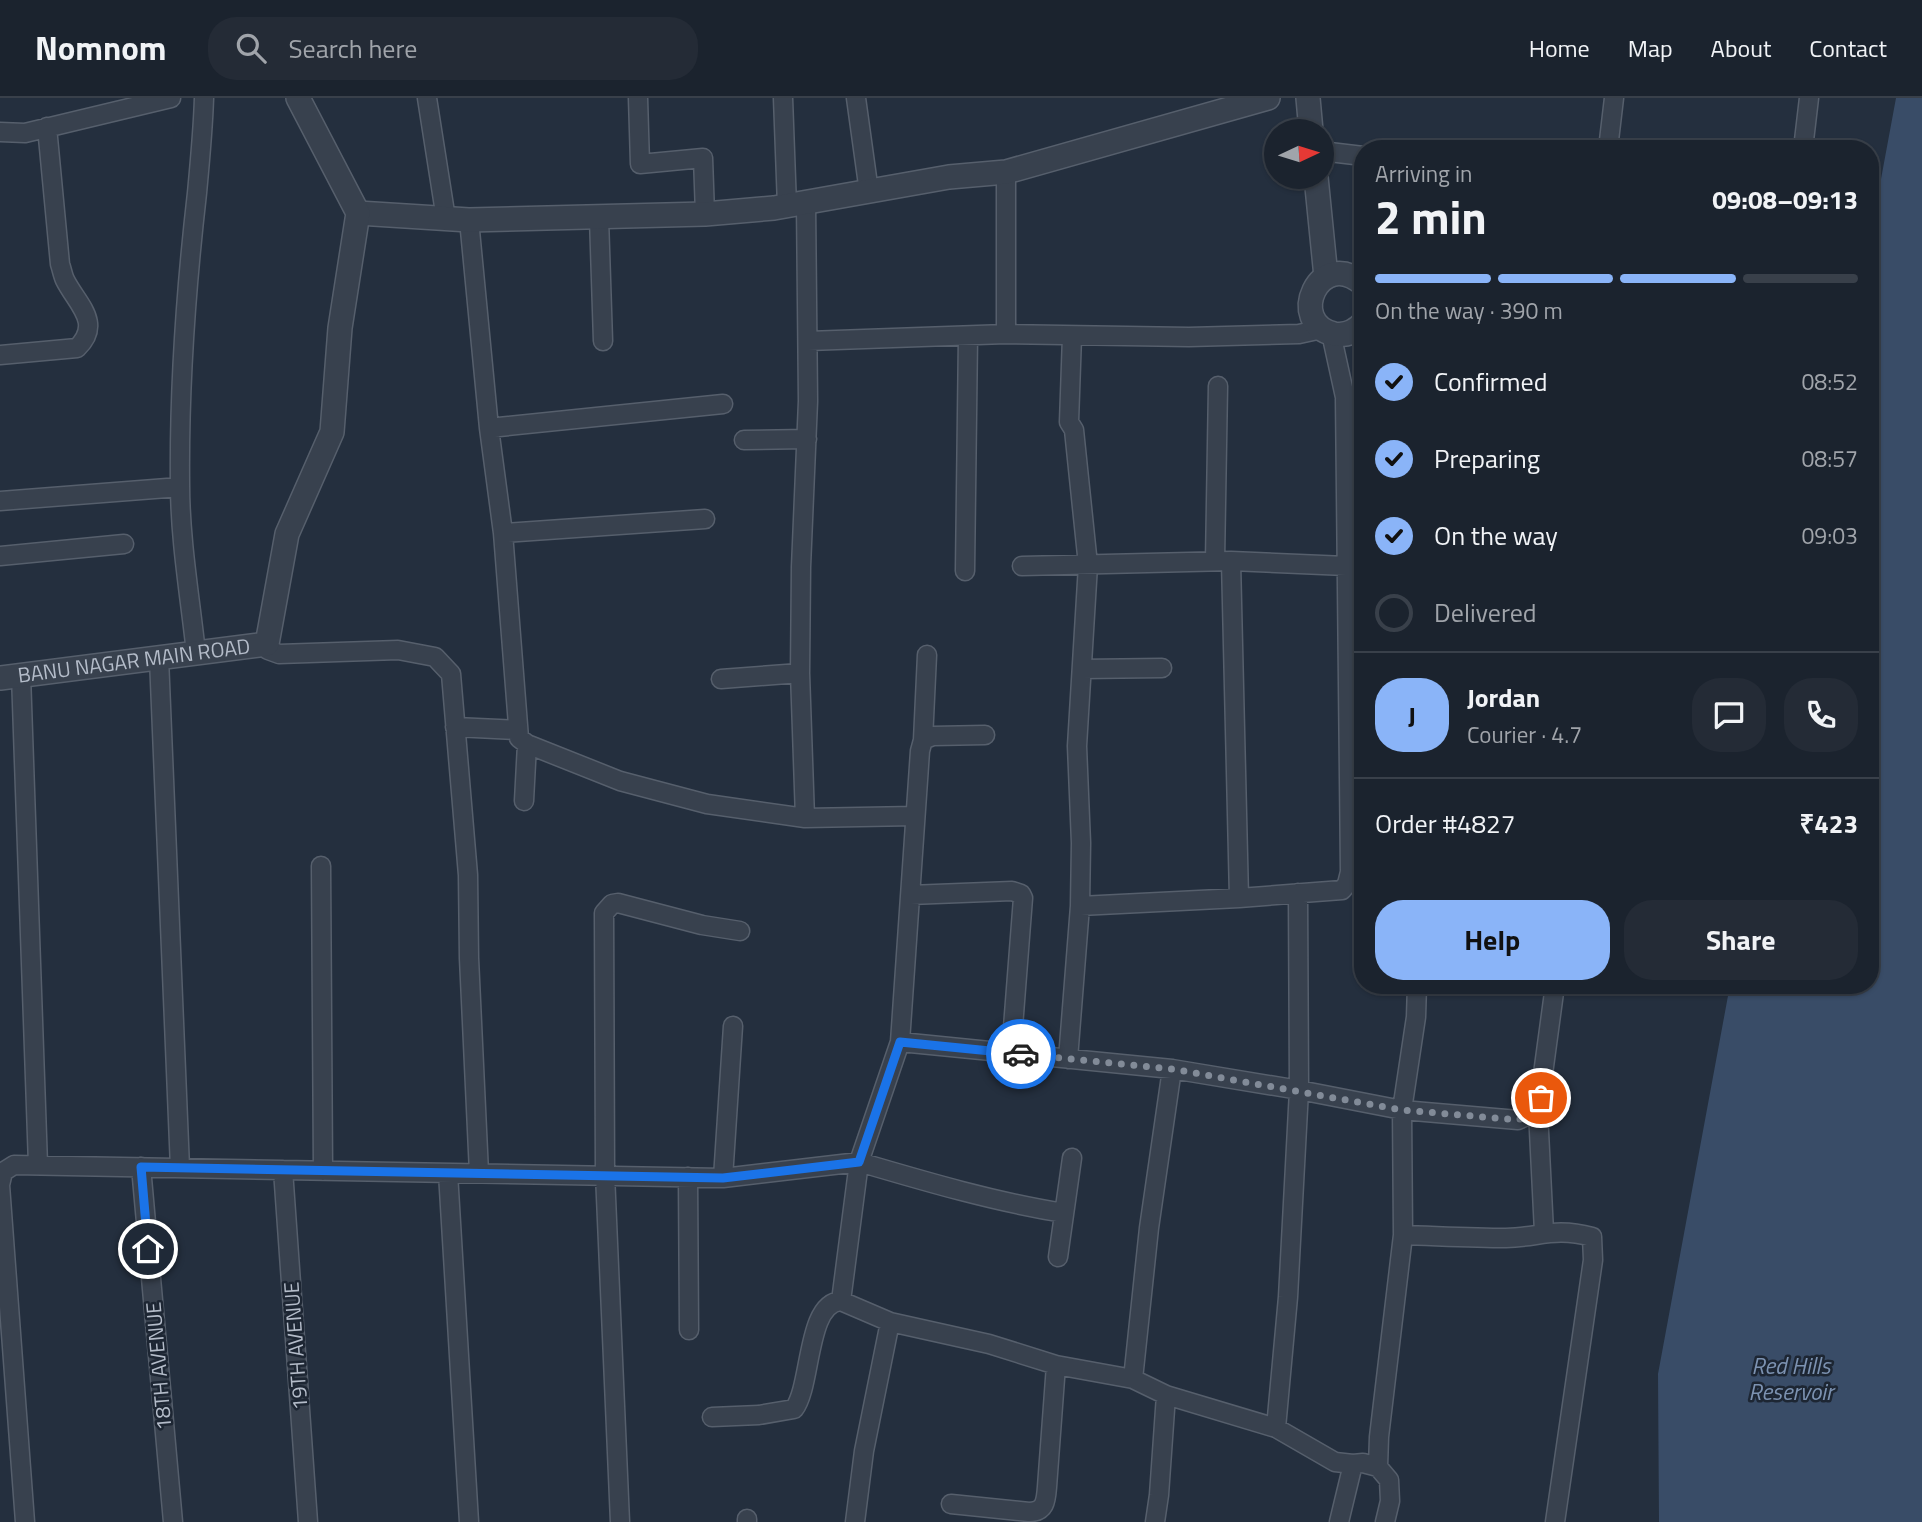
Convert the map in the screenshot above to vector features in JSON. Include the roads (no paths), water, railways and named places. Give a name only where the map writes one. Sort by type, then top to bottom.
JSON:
[{"type":"street","points":[[0,132],[25,133],[172,98]]},
{"type":"street","points":[[196,653],[180,487],[185,340],[203,149],[204,98]]},
{"type":"street","points":[[298,98],[358,213],[340,328],[332,432],[287,534],[268,650],[279,654],[398,650],[435,657],[451,674],[468,875],[479,1173]]},
{"type":"street","points":[[426,98],[457,220],[489,428],[503,533],[522,737],[524,801]]},
{"type":"street","points":[[638,98],[640,164],[703,158],[705,214]]},
{"type":"street","points":[[783,98],[797,204],[808,341],[800,673],[805,818]]},
{"type":"street","points":[[856,98],[869,192]]},
{"type":"street","points":[[358,213],[457,220],[599,218],[705,214],[797,204],[949,177],[1006,172],[1268,98]]},
{"type":"street","points":[[1308,98],[1310,119]]},
{"type":"street","points":[[1609,140],[1614,98]]},
{"type":"street","points":[[1804,140],[1809,98]]},
{"type":"street","points":[[0,355],[77,348],[86,339],[88,324],[84,308],[65,280],[60,264],[47,127]]},
{"type":"street","points":[[1334,152],[1354,155]]},
{"type":"street","points":[[1006,172],[1006,334]]},
{"type":"street","points":[[1317,189],[1326,277]]},
{"type":"street","points":[[599,218],[603,341]]},
{"type":"street","points":[[1346,333],[1311,312],[1310,302],[1312,292],[1326,277],[1335,274],[1354,276]]},
{"type":"street","points":[[808,341],[1006,334],[1203,337],[1346,333]]},
{"type":"street","points":[[1346,333],[1346,566],[1354,680]]},
{"type":"street","points":[[965,571],[968,336]]},
{"type":"street","points":[[1068,1059],[1080,905],[1081,843],[1077,746],[1088,565],[1074,430],[1069,422],[1072,336]]},
{"type":"street","points":[[1218,386],[1223,561],[1239,898]]},
{"type":"street","points":[[489,428],[723,404]]},
{"type":"street","points":[[744,440],[807,439]]},
{"type":"street","points":[[0,501],[180,487]]},
{"type":"street","points":[[503,533],[705,519]]},
{"type":"street","points":[[0,556],[124,544]]},
{"type":"street","points":[[1023,566],[1223,561],[1346,566]]},
{"type":"street","name":"BANU NAGAR MAIN ROAD","points":[[11,677],[267,644]]},
{"type":"street","points":[[841,1301],[859,1162],[900,1042],[927,655]]},
{"type":"street","points":[[159,658],[180,1168]]},
{"type":"street","points":[[1082,669],[1162,668]]},
{"type":"street","points":[[721,679],[800,673]]},
{"type":"street","points":[[11,677],[38,1165]]},
{"type":"street","points":[[455,727],[522,737],[620,781],[707,804],[805,818],[915,816]]},
{"type":"street","points":[[923,740],[933,736],[985,735]]},
{"type":"street","points":[[1080,905],[1239,898],[1345,889],[1349,878],[1354,757]]},
{"type":"street","points":[[321,866],[323,1171]]},
{"type":"street","points":[[910,895],[1012,891],[1021,894],[1023,898],[1011,1053]]},
{"type":"street","points":[[1276,1428],[1288,1297],[1300,1090],[1298,893]]},
{"type":"street","points":[[620,1522],[605,1174],[604,914],[608,906],[618,904],[702,925],[740,931]]},
{"type":"street","points":[[1377,1467],[1403,1235],[1402,1110],[1416,1017],[1417,994]]},
{"type":"street","points":[[1544,1232],[1538,1111],[1554,994]]},
{"type":"street","points":[[723,1178],[733,1026]]},
{"type":"street","points":[[900,1042],[1172,1069],[1402,1110],[1518,1120],[1538,1111]]},
{"type":"street","points":[[1133,1379],[1149,1228],[1172,1069]]},
{"type":"street","points":[[1058,1257],[1072,1158]]},
{"type":"street","points":[[25,1522],[0,1185],[3,1172],[15,1165],[723,1178],[859,1162],[951,1189],[1064,1213]]},
{"type":"street","name":"18TH AVENUE","points":[[141,1167],[173,1522]]},
{"type":"street","name":"19TH AVENUE","points":[[284,1170],[308,1522]]},
{"type":"street","points":[[448,1173],[469,1522]]},
{"type":"street","points":[[688,1177],[689,1330]]},
{"type":"street","points":[[1403,1235],[1509,1238],[1544,1232],[1573,1232],[1592,1237],[1593,1260],[1555,1522]]},
{"type":"street","points":[[712,1417],[759,1415],[794,1409],[802,1393],[819,1321],[828,1306],[834,1301],[841,1301],[890,1322],[989,1344],[1056,1365],[1133,1379],[1166,1395],[1276,1428],[1335,1462],[1363,1462],[1377,1467],[1389,1480],[1390,1501],[1385,1522]]},
{"type":"street","points":[[855,1522],[864,1451],[890,1322]]},
{"type":"street","points":[[951,1504],[1029,1512],[1042,1508],[1046,1494],[1056,1365]]},
{"type":"street","points":[[1155,1522],[1166,1395]]},
{"type":"street","points":[[1339,1522],[1353,1464]]},
{"type":"water","name":"Red Hills Reservoir","points":[[1896,98],[1922,98],[1922,1522],[1659,1522],[1658,1374],[1728,994],[1879,994],[1879,190]]}]
